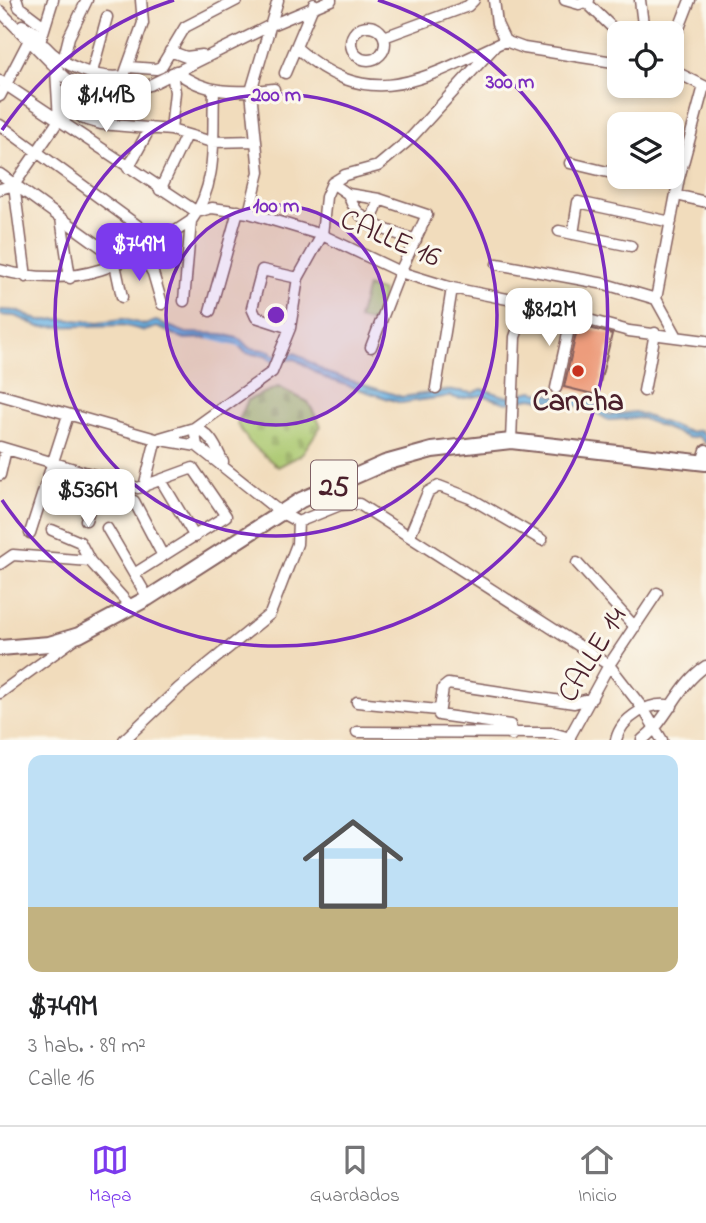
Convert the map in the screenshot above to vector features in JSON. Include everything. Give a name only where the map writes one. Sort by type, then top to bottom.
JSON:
[{"type":"highway","name":"25","points":[[0,649],[49,644],[79,635],[148,598],[301,500],[384,463],[458,445],[511,441],[705,458]]},
{"type":"street","points":[[0,96],[4,83],[39,41],[52,0]]},
{"type":"street","points":[[60,120],[59,66],[76,20],[87,0]]},
{"type":"street","points":[[39,41],[46,60],[59,66],[121,78],[127,70],[143,23],[141,0]]},
{"type":"street","points":[[127,70],[156,69],[165,62],[179,32],[237,0]]},
{"type":"street","points":[[249,213],[260,172],[251,92],[278,0]]},
{"type":"street","points":[[26,277],[14,185],[60,120],[113,95],[140,89],[314,4],[331,0]]},
{"type":"street","points":[[384,37],[468,6],[474,0]]},
{"type":"street","points":[[565,0],[572,3],[588,1],[607,21]]},
{"type":"street","points":[[640,0],[643,21]]},
{"type":"street","points":[[682,21],[690,0]]},
{"type":"street","points":[[17,1],[44,26]]},
{"type":"street","points":[[493,1],[500,44]]},
{"type":"street","points":[[285,73],[298,49],[314,4]]},
{"type":"street","points":[[2,17],[39,41],[81,87],[113,95]]},
{"type":"street","points":[[92,72],[107,18]]},
{"type":"street","points":[[39,41],[46,60]]},
{"type":"street","points":[[298,49],[321,69],[372,87],[409,84],[500,44],[607,61]]},
{"type":"street","points":[[156,439],[194,428],[272,372],[290,328],[298,278],[322,235],[326,197],[332,184],[345,175],[378,166],[398,149],[500,44]]},
{"type":"street","points":[[170,51],[186,57],[210,54]]},
{"type":"street","points":[[174,72],[188,81],[214,91],[251,92],[274,89]]},
{"type":"street","points":[[171,130],[174,72]]},
{"type":"street","points":[[684,76],[705,86],[684,148]]},
{"type":"street","points":[[4,83],[160,190],[194,217]]},
{"type":"street","points":[[184,301],[194,217],[214,165],[214,91]]},
{"type":"street","points":[[76,113],[83,119],[101,124],[171,130],[212,142],[256,141]]},
{"type":"street","points":[[0,125],[160,242]]},
{"type":"street","points":[[128,169],[150,128]]},
{"type":"street","points":[[160,190],[186,135]]},
{"type":"street","points":[[569,163],[607,172]]},
{"type":"street","points":[[0,174],[118,263],[122,297]]},
{"type":"street","points":[[332,184],[348,194],[379,199],[427,215],[400,272],[371,347]]},
{"type":"street","points":[[0,189],[14,185]]},
{"type":"street","points":[[675,189],[656,299],[676,335]]},
{"type":"street","points":[[348,194],[351,205],[370,225],[416,240]]},
{"type":"street","points":[[676,195],[706,202]]},
{"type":"street","points":[[370,225],[379,199]]},
{"type":"street","points":[[573,234],[578,202],[671,222]]},
{"type":"street","name":"CALLE 16","points":[[194,217],[212,208],[249,213],[322,235],[400,272],[452,288],[527,303],[629,331],[706,341]]},
{"type":"street","points":[[210,311],[238,211]]},
{"type":"street","points":[[0,270],[26,277],[70,278],[118,263],[141,252],[160,242],[194,217]]},
{"type":"street","points":[[61,218],[70,278]]},
{"type":"street","points":[[559,231],[631,246]]},
{"type":"street","points":[[141,252],[153,273],[162,304]]},
{"type":"street","points":[[497,264],[605,284],[656,299]]},
{"type":"street","points":[[290,328],[256,317],[252,308],[262,270],[298,278]]},
{"type":"street","points":[[436,388],[452,288]]},
{"type":"street","points":[[511,441],[515,337],[527,303]]},
{"type":"street","points":[[555,388],[572,315]]},
{"type":"street","points":[[644,391],[654,333]]},
{"type":"street","points":[[0,395],[156,439],[197,446],[280,512],[298,522],[351,503],[410,535],[609,666],[644,710],[662,740]]},
{"type":"street","points":[[30,533],[68,415]]},
{"type":"street","points":[[211,439],[212,416]]},
{"type":"street","points":[[194,428],[202,430],[211,439],[225,466]]},
{"type":"street","points":[[194,428],[197,446]]},
{"type":"street","points":[[141,487],[156,439]]},
{"type":"street","points":[[0,475],[3,448],[141,487],[162,482],[190,467],[225,513],[224,520],[134,573]]},
{"type":"street","points":[[86,520],[100,476]]},
{"type":"street","points":[[162,482],[195,537]]},
{"type":"street","points":[[410,535],[428,492],[439,486],[470,498],[542,540]]},
{"type":"street","points":[[134,501],[163,556]]},
{"type":"street","points":[[124,740],[179,688],[270,614],[297,544],[298,522]]},
{"type":"street","points":[[107,528],[148,598]]},
{"type":"street","points":[[52,530],[80,542],[90,561],[131,607]]},
{"type":"street","points":[[0,564],[13,555],[90,561]]},
{"type":"street","points":[[577,563],[635,627]]},
{"type":"street","name":"CALLE 14","points":[[569,739],[609,666],[657,593]]},
{"type":"street","points":[[0,693],[79,635]]},
{"type":"street","points":[[642,740],[656,729],[692,675],[706,666]]},
{"type":"street","points":[[512,735],[510,724],[439,715],[443,688],[448,684],[573,703],[592,698]]},
{"type":"street","points":[[357,702],[438,710]]},
{"type":"street","points":[[616,740],[622,725],[644,710],[658,703],[672,706]]},
{"type":"street","points":[[357,733],[431,738],[552,733],[569,739]]},
{"type":"green space","points":[[367,287],[383,292],[374,323],[358,319]]},
{"type":"green space","points":[[278,387],[308,402],[321,426],[301,455],[278,467],[250,443],[237,424],[248,400]]},
{"type":"water","points":[[0,310],[17,311],[40,321],[58,319],[99,322],[123,319],[145,325],[156,321],[186,333],[223,334],[240,339],[249,348],[270,351],[274,355],[296,353],[327,373],[402,397],[451,390],[473,393],[482,389],[508,397],[532,391],[591,403],[610,415],[635,412],[689,432],[700,430],[706,436],[706,444],[698,436],[689,438],[641,418],[608,420],[589,408],[531,398],[506,403],[483,395],[459,399],[450,396],[401,403],[325,378],[295,359],[272,361],[267,356],[246,353],[237,344],[211,338],[185,339],[157,327],[145,331],[123,325],[40,327],[16,316],[0,315]]},
{"type":"building","points":[[126,103],[129,118],[106,117],[104,107]]},
{"type":"building","points":[[578,325],[612,334],[597,395],[564,387]]},
{"type":"waterway","points":[[209,338],[240,346]]},
{"type":"place","name":"Cancha","points":[[578,371]]}]
